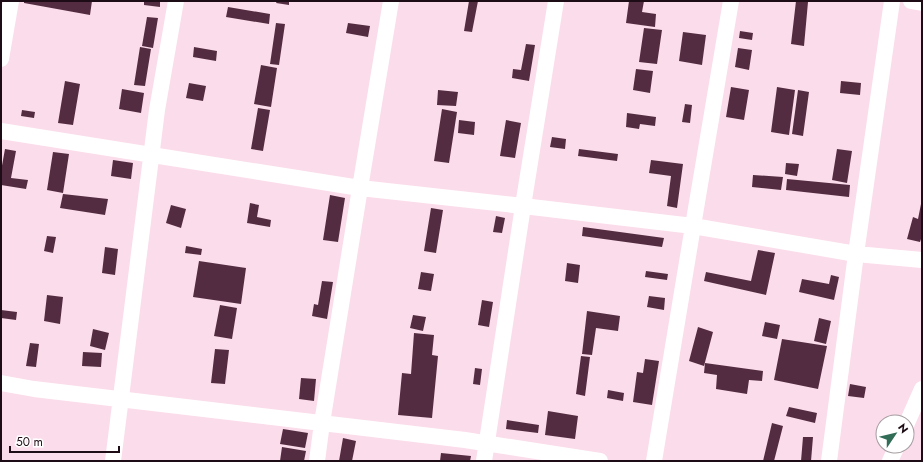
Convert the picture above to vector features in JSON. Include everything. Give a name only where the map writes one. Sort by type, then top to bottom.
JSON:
[{"type":"street","points":[[1,59],[10,1]]},
{"type":"street","points":[[113,461],[157,110],[176,1]]},
{"type":"street","points":[[318,461],[322,423],[391,1]]},
{"type":"street","points":[[484,461],[556,1]]},
{"type":"street","points":[[654,461],[731,1]]},
{"type":"street","points":[[828,461],[892,1]]},
{"type":"street","points":[[911,1],[922,3]]},
{"type":"street","points":[[1,131],[360,188],[693,226],[856,254],[922,260]]},
{"type":"street","points":[[1,383],[34,389],[465,440],[600,461]]},
{"type":"street","points":[[911,414],[922,390]]},
{"type":"building","points":[[24,1],[92,1],[90,15],[24,3]]},
{"type":"building","points":[[144,1],[160,1],[160,7],[144,5]]},
{"type":"building","points":[[277,1],[289,1],[289,5],[276,3]]},
{"type":"building","points":[[469,1],[478,1],[472,32],[464,31]]},
{"type":"building","points":[[629,1],[644,1],[642,12],[656,14],[655,27],[626,23]]},
{"type":"building","points":[[796,1],[808,2],[804,46],[791,44]]},
{"type":"building","points":[[228,7],[270,14],[269,24],[226,17]]},
{"type":"building","points":[[147,17],[158,18],[153,48],[142,46]]},
{"type":"building","points":[[276,23],[285,24],[279,65],[270,64]]},
{"type":"building","points":[[348,23],[370,26],[368,37],[346,33]]},
{"type":"building","points":[[644,28],[662,30],[657,64],[639,62]]},
{"type":"building","points":[[740,31],[753,33],[752,40],[739,38]]},
{"type":"building","points":[[683,32],[706,35],[702,65],[679,61]]},
{"type":"building","points":[[526,44],[535,45],[529,81],[512,78],[513,69],[521,70]]},
{"type":"building","points":[[140,47],[151,49],[145,86],[134,85]]},
{"type":"building","points":[[194,47],[217,51],[216,61],[193,57]]},
{"type":"building","points":[[738,48],[752,50],[749,70],[735,67]]},
{"type":"building","points":[[261,65],[277,68],[271,107],[254,104]]},
{"type":"building","points":[[636,69],[653,71],[650,93],[633,90]]},
{"type":"building","points":[[65,81],[80,84],[73,125],[58,123]]},
{"type":"building","points":[[841,81],[861,83],[860,95],[840,93]]},
{"type":"building","points":[[189,83],[206,86],[203,101],[186,98]]},
{"type":"building","points":[[731,87],[749,90],[744,120],[726,117]]},
{"type":"building","points":[[777,87],[795,90],[789,135],[771,132]]},
{"type":"building","points":[[122,89],[144,93],[141,113],[119,109]]},
{"type":"building","points":[[438,90],[458,92],[456,106],[437,105]]},
{"type":"building","points":[[798,90],[809,92],[803,136],[792,134]]},
{"type":"building","points":[[685,104],[692,105],[690,123],[682,122]]},
{"type":"building","points":[[258,108],[270,110],[263,151],[251,149]]},
{"type":"building","points":[[442,109],[457,112],[449,163],[434,161]]},
{"type":"building","points":[[22,110],[35,112],[34,118],[21,116]]},
{"type":"building","points":[[627,113],[656,117],[655,126],[640,124],[639,129],[626,127]]},
{"type":"building","points":[[459,120],[475,122],[474,135],[458,133]]},
{"type":"building","points":[[506,120],[521,123],[515,158],[500,156]]},
{"type":"building","points":[[552,137],[566,139],[565,149],[550,147]]},
{"type":"building","points":[[5,149],[16,151],[11,178],[28,180],[26,189],[1,185],[1,171]]},
{"type":"building","points":[[579,149],[618,154],[617,161],[578,156]]},
{"type":"building","points":[[837,149],[852,151],[847,183],[832,180]]},
{"type":"building","points":[[53,152],[69,154],[63,193],[47,190]]},
{"type":"building","points":[[113,160],[133,163],[131,179],[111,176]]},
{"type":"building","points":[[651,160],[683,164],[677,208],[667,206],[671,176],[649,173]]},
{"type":"building","points":[[786,163],[799,164],[797,176],[785,174]]},
{"type":"building","points":[[753,175],[783,177],[781,190],[752,187]]},
{"type":"building","points":[[787,179],[850,185],[849,197],[786,190]]},
{"type":"building","points":[[63,194],[108,199],[105,215],[60,208]]},
{"type":"building","points":[[330,195],[345,198],[338,242],[323,240]]},
{"type":"building","points":[[250,203],[259,205],[257,217],[271,220],[270,227],[247,223]]},
{"type":"building","points":[[921,204],[922,236],[920,242],[907,239],[913,217],[918,219]]},
{"type":"building","points":[[171,205],[186,209],[181,228],[166,223]]},
{"type":"building","points":[[431,208],[443,210],[436,253],[424,251]]},
{"type":"building","points":[[496,216],[505,218],[502,233],[493,232]]},
{"type":"building","points":[[583,227],[664,238],[662,247],[582,236]]},
{"type":"building","points":[[47,236],[56,237],[53,253],[44,251]]},
{"type":"building","points":[[186,246],[202,249],[201,255],[185,253]]},
{"type":"building","points":[[105,247],[118,249],[115,275],[102,273]]},
{"type":"building","points":[[758,250],[775,253],[766,295],[704,281],[706,272],[751,281]]},
{"type":"building","points":[[199,261],[246,268],[241,304],[193,297]]},
{"type":"building","points":[[567,263],[580,265],[578,283],[565,281]]},
{"type":"building","points":[[646,271],[668,274],[667,280],[645,277]]},
{"type":"building","points":[[421,272],[434,274],[431,291],[418,289]]},
{"type":"building","points":[[831,275],[839,277],[834,300],[799,292],[802,279],[829,284]]},
{"type":"building","points":[[322,281],[333,282],[327,319],[312,316],[314,304],[318,305]]},
{"type":"building","points":[[47,295],[63,297],[60,324],[44,321]]},
{"type":"building","points":[[649,296],[665,298],[664,310],[647,307]]},
{"type":"building","points":[[482,300],[493,302],[489,327],[478,325]]},
{"type":"building","points":[[220,305],[237,308],[232,339],[214,336]]},
{"type":"building","points":[[1,310],[17,312],[16,320],[1,318]]},
{"type":"building","points":[[587,311],[620,316],[618,331],[596,328],[592,355],[582,354]]},
{"type":"building","points":[[413,315],[426,317],[423,331],[410,328]]},
{"type":"building","points":[[819,318],[831,321],[826,344],[814,341]]},
{"type":"building","points":[[765,322],[780,325],[777,339],[762,336]]},
{"type":"building","points":[[698,327],[713,332],[704,366],[689,361]]},
{"type":"building","points":[[93,329],[109,333],[105,350],[90,346]]},
{"type":"building","points":[[414,333],[434,335],[432,355],[438,356],[432,418],[398,415],[402,373],[411,374]]},
{"type":"building","points":[[782,339],[827,346],[818,389],[774,380]]},
{"type":"building","points":[[30,343],[39,344],[36,367],[26,366]]},
{"type":"building","points":[[215,349],[229,350],[225,384],[211,383]]},
{"type":"building","points":[[83,352],[102,353],[101,367],[82,366]]},
{"type":"building","points":[[581,356],[590,357],[585,396],[576,394]]},
{"type":"building","points":[[645,359],[659,361],[652,405],[633,402],[637,372],[643,373]]},
{"type":"building","points":[[705,363],[763,371],[762,381],[749,380],[747,394],[716,389],[717,375],[704,373]]},
{"type":"building","points":[[475,368],[482,369],[480,385],[473,384]]},
{"type":"building","points":[[301,378],[316,379],[314,401],[299,399]]},
{"type":"building","points":[[850,384],[866,387],[864,398],[848,396]]},
{"type":"building","points":[[608,390],[624,393],[623,401],[607,398]]},
{"type":"building","points":[[789,407],[817,413],[815,423],[786,416]]},
{"type":"building","points":[[548,411],[578,416],[575,439],[545,435]]},
{"type":"building","points":[[507,420],[539,425],[538,433],[506,429]]},
{"type":"building","points":[[772,423],[783,426],[774,461],[763,461]]},
{"type":"building","points":[[283,429],[308,433],[305,448],[280,444]]},
{"type":"building","points":[[803,437],[813,437],[811,461],[801,461]]},
{"type":"building","points":[[343,438],[356,441],[352,461],[339,461]]},
{"type":"building","points":[[282,447],[306,451],[304,461],[280,461]]},
{"type":"building","points":[[441,453],[471,456],[470,461],[440,461]]}]
